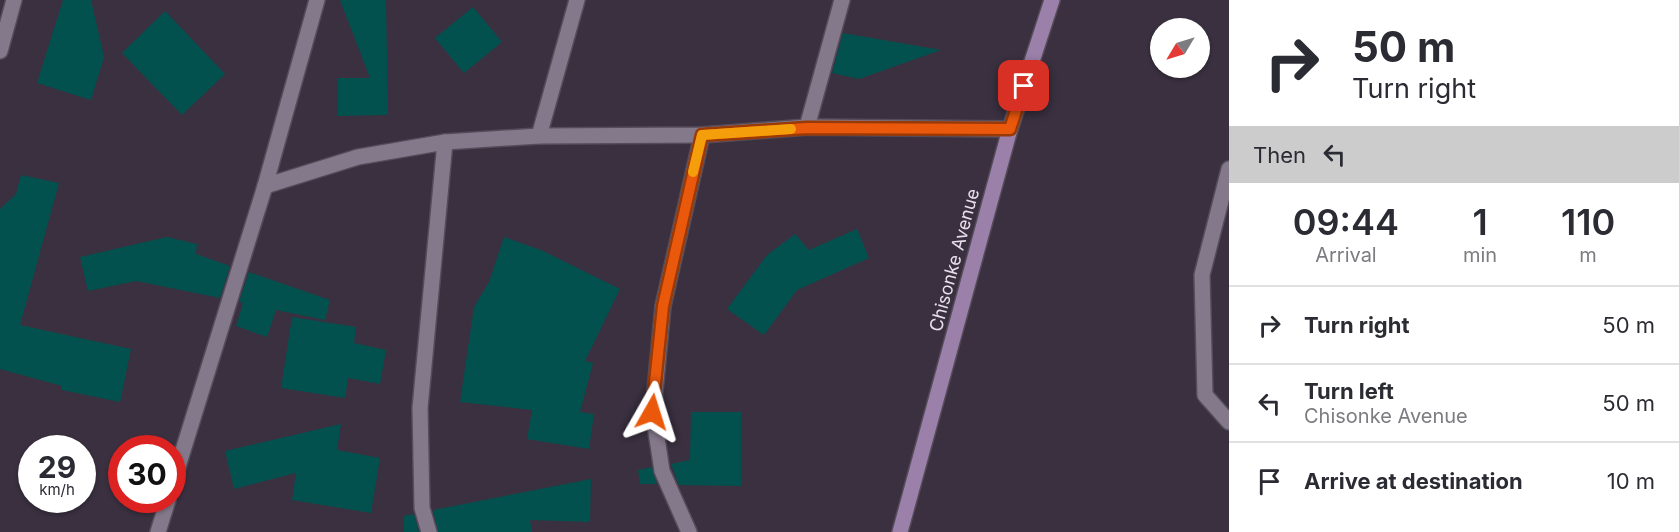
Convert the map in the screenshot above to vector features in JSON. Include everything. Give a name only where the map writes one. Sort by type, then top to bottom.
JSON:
[{"type":"street","points":[[0,51],[14,0]]},
{"type":"street","points":[[186,441],[265,186],[316,0]]},
{"type":"street","points":[[539,136],[577,0]]},
{"type":"street","points":[[807,128],[842,0]]},
{"type":"street","name":"Chisonke Avenue","points":[[900,532],[1010,129],[1052,0]]},
{"type":"street","points":[[265,186],[358,157],[446,142],[539,136],[702,135],[807,128],[1010,129]]},
{"type":"street","points":[[689,532],[662,471],[652,412],[663,306],[702,135]]},
{"type":"street","points":[[429,532],[422,508],[420,408],[446,142]]},
{"type":"street","points":[[1229,169],[1202,275],[1205,395],[1229,422]]},
{"type":"street","points":[[158,532],[164,513]]},
{"type":"building","points":[[63,0],[91,0],[104,57],[91,100],[37,83]]},
{"type":"building","points":[[340,0],[386,0],[388,115],[338,116],[338,78],[370,78]]},
{"type":"building","points":[[473,7],[502,42],[464,73],[435,38]]},
{"type":"building","points":[[165,11],[225,74],[182,115],[122,53]]},
{"type":"building","points":[[843,33],[941,50],[859,79],[832,73]]},
{"type":"building","points":[[21,175],[59,183],[20,325],[131,349],[120,402],[62,390],[62,386],[0,369],[0,209],[16,194]]},
{"type":"building","points":[[857,229],[869,258],[797,290],[764,335],[727,309],[767,255],[795,234],[809,250]]},
{"type":"building","points":[[167,237],[197,244],[196,254],[230,266],[220,298],[136,281],[88,291],[80,257]]},
{"type":"building","points":[[504,237],[541,250],[620,289],[585,361],[593,363],[580,412],[594,414],[589,449],[527,439],[532,410],[460,402],[474,307],[489,282]]},
{"type":"building","points":[[249,272],[330,300],[325,320],[276,310],[267,337],[236,326],[243,303],[239,302]]},
{"type":"building","points":[[292,317],[356,327],[354,343],[386,350],[380,384],[348,378],[345,398],[281,388]]},
{"type":"building","points":[[691,412],[741,412],[741,486],[679,485],[671,464],[690,460]]},
{"type":"building","points":[[341,424],[337,450],[380,458],[371,513],[292,500],[296,473],[234,489],[225,451]]},
{"type":"building","points":[[652,467],[657,484],[640,484],[638,470]]},
{"type":"building","points":[[591,479],[590,522],[530,520],[532,532],[438,532],[433,510]]},
{"type":"building","points":[[414,514],[419,532],[404,532],[403,516]]},
{"type":"slow traffic","points":[[693,172],[702,135],[791,129]]},
{"type":"route","points":[[652,412],[663,306],[702,135],[807,128],[1010,129],[1024,86]]}]
